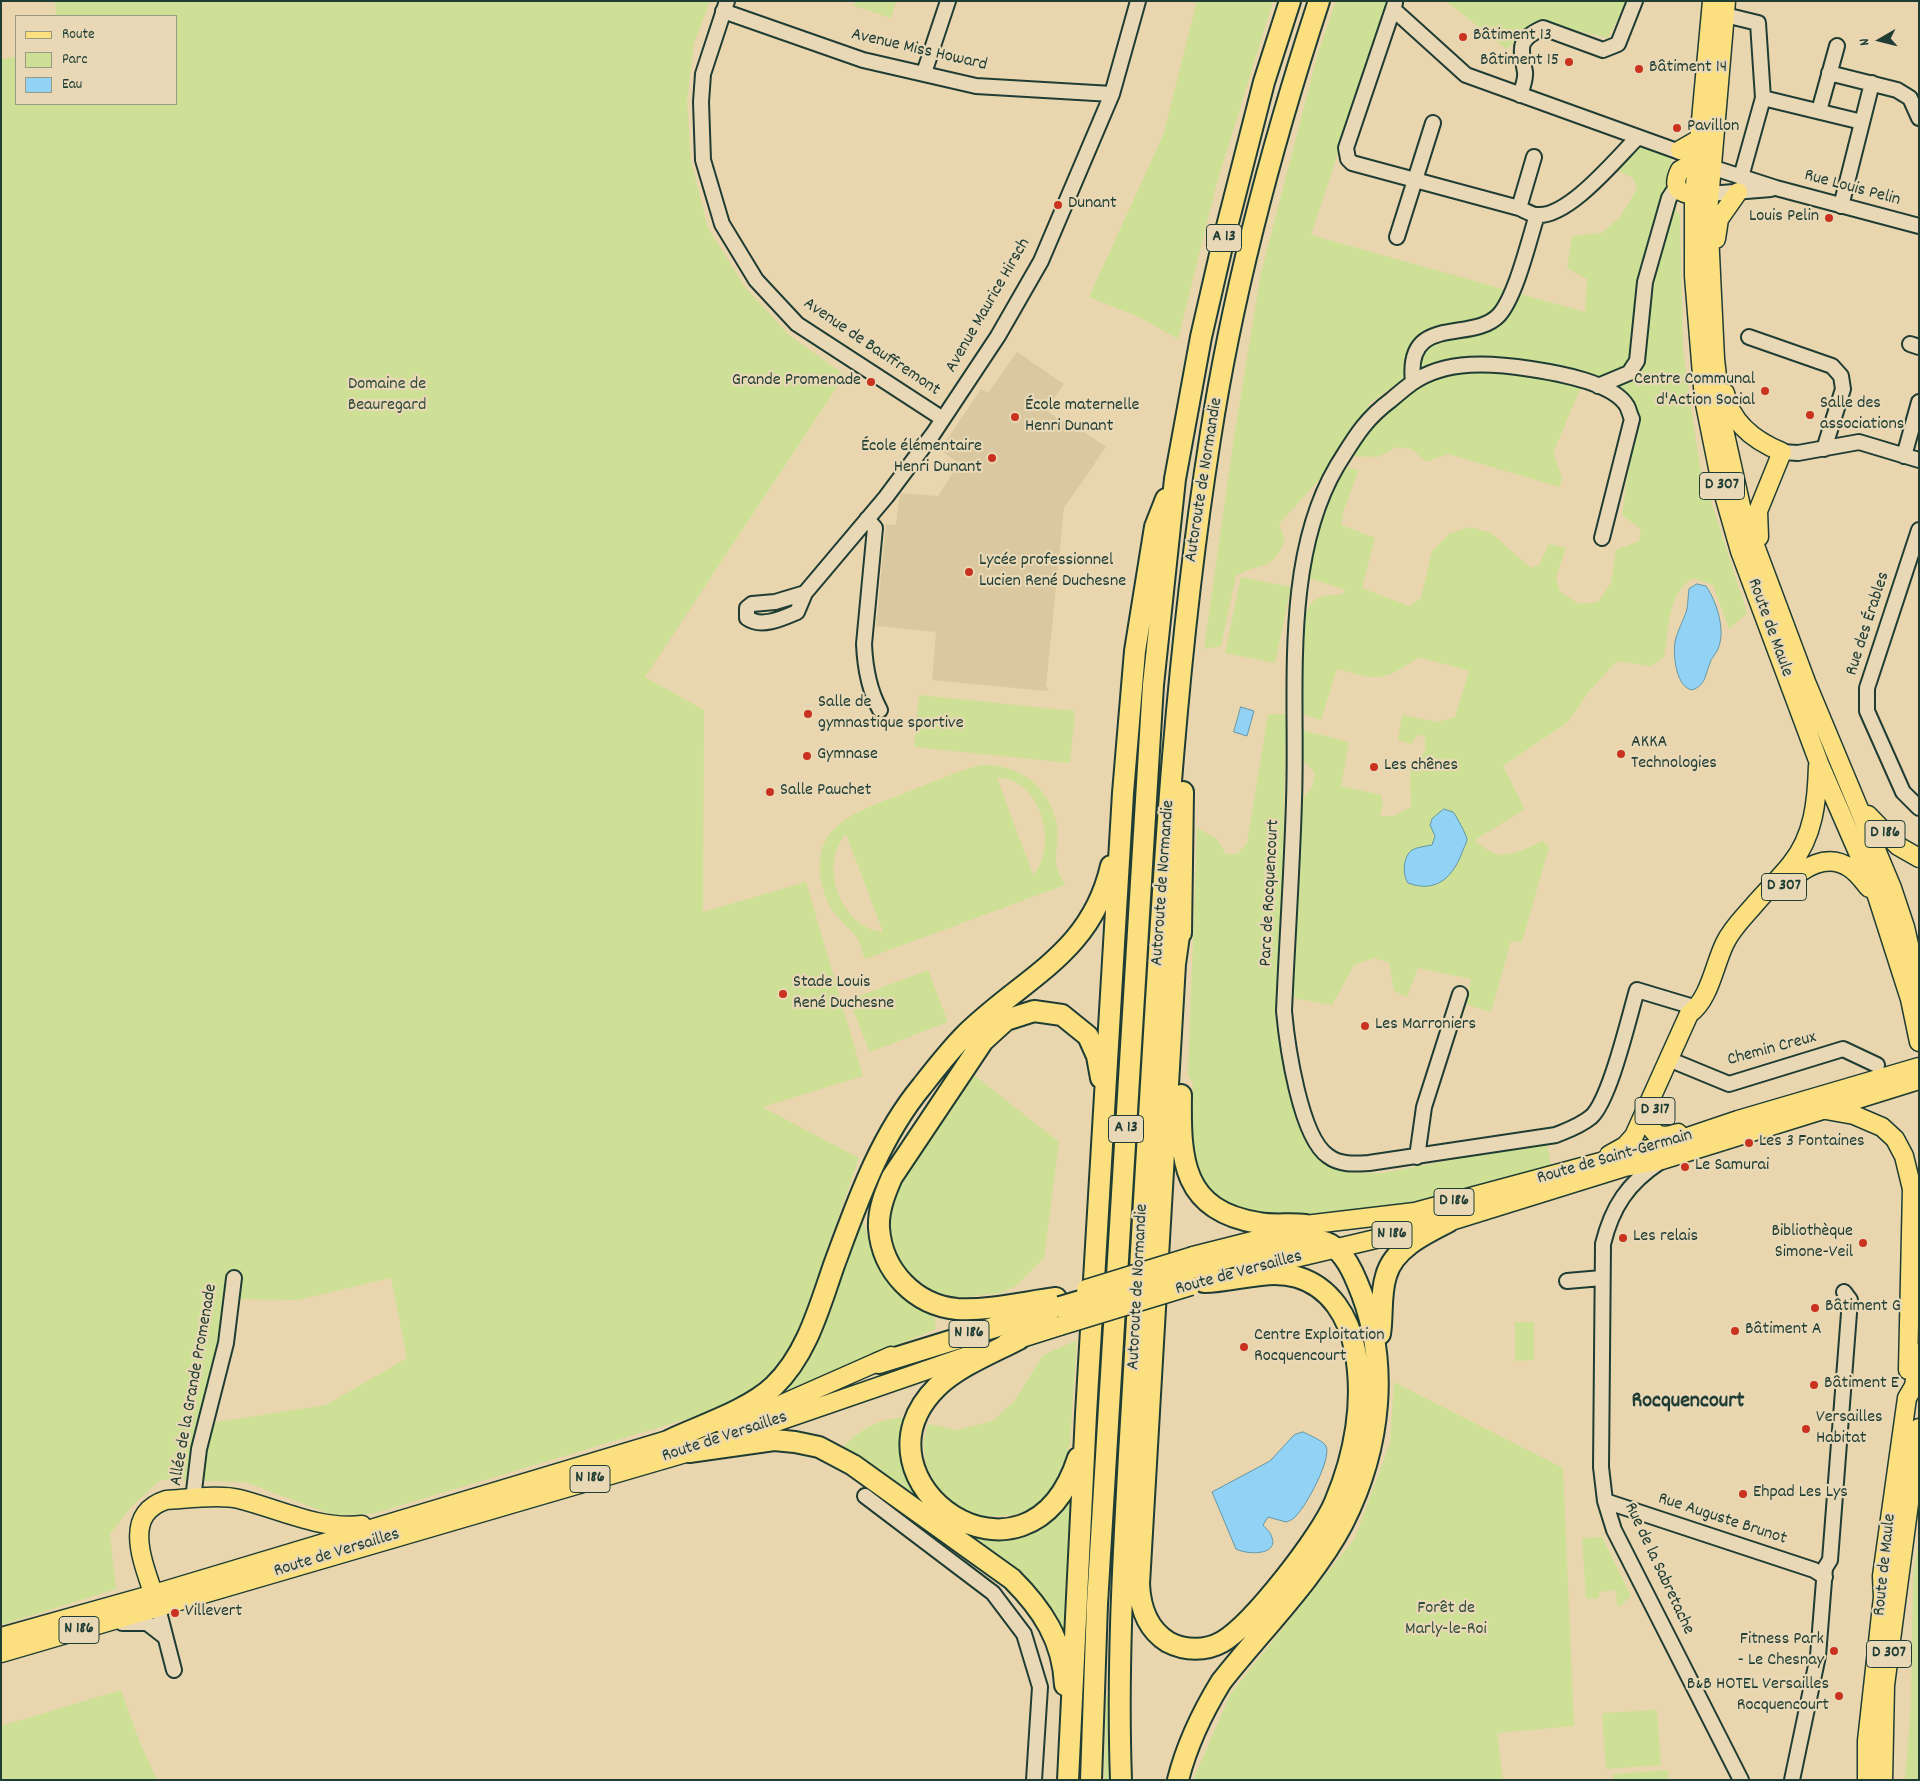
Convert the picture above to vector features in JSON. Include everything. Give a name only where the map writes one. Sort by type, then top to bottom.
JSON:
[{"type":"highway","name":"Autoroute de Normandie","points":[[1091,1780],[1097,1604],[1153,685],[1175,479],[1201,337],[1222,246],[1264,82],[1290,1]]},
{"type":"highway","name":"Autoroute de Normandie","points":[[1121,1780],[1121,1598],[1162,896],[1175,733],[1190,583],[1210,436],[1246,254],[1287,100],[1319,1]]},
{"type":"highway","points":[[1068,1778],[1086,1414],[1123,793],[1135,651],[1155,527],[1175,479]]},
{"type":"highway","points":[[1175,733],[1183,767],[1181,921],[1183,964],[1180,1136],[1184,1166],[1196,1190],[1215,1208],[1237,1219],[1262,1224],[1290,1223],[1305,1225]]},
{"type":"highway","points":[[670,1440],[745,1406],[773,1387],[792,1365],[809,1336],[859,1197],[884,1144],[920,1087],[966,1035],[1014,993],[1048,968],[1069,948],[1092,917],[1104,891],[1111,867],[1119,804],[1123,793]]},
{"type":"highway","points":[[1181,921],[1175,964],[1138,1584],[1143,1612],[1154,1629],[1173,1644],[1197,1649],[1217,1644],[1241,1629],[1310,1545],[1334,1504],[1348,1470],[1357,1423],[1359,1385],[1357,1360],[1348,1326],[1332,1299],[1320,1288],[1286,1275],[1268,1274],[1225,1282],[1195,1273]]},
{"type":"highway","points":[[1059,1307],[957,1309],[929,1303],[902,1284],[887,1261],[879,1228],[882,1201],[892,1177],[983,1041],[1006,1020],[1034,1011],[1062,1015],[1088,1036],[1097,1056],[1104,1123]]},
{"type":"highway","points":[[1377,1356],[1386,1276],[1394,1258],[1420,1236],[1448,1222]]},
{"type":"highway","name":"N 186","points":[[879,1363],[1059,1307],[1195,1273],[1248,1252],[1310,1240],[1323,1241],[1335,1248]]},
{"type":"highway","points":[[1178,1780],[1190,1740],[1217,1689],[1315,1566],[1342,1524],[1361,1483],[1376,1421],[1379,1387],[1377,1356],[1366,1303],[1350,1265],[1335,1248]]},
{"type":"highway","points":[[1019,1338],[946,1379],[930,1394],[920,1411],[913,1430],[912,1450],[918,1478],[929,1497],[949,1515],[974,1527],[1004,1528],[1035,1519],[1055,1504],[1068,1485],[1078,1457],[1086,1414]]},
{"type":"highway","points":[[689,1452],[774,1440],[819,1447],[854,1465],[1012,1578],[1034,1600],[1050,1626],[1060,1653],[1064,1677],[1068,1778]]},
{"type":"main road","name":"D 307","points":[[1704,163],[1700,139],[1712,1]]},
{"type":"main road","name":"D 307","points":[[1702,195],[1704,163],[1725,8]]},
{"type":"main road","points":[[1680,150],[1700,139]]},
{"type":"main road","points":[[1702,195],[1684,194],[1678,186],[1676,179],[1680,170],[1704,163]]},
{"type":"main road","points":[[1710,262],[1716,257],[1720,219],[1739,184]]},
{"type":"main road","name":"Route de Maule","points":[[1702,195],[1710,262],[1715,358],[1722,421],[1735,484],[1771,590],[1806,682],[1858,802],[1892,888],[1918,983]]},
{"type":"main road","name":"Route de Maule","points":[[1702,195],[1694,276],[1697,336],[1704,399],[1722,488],[1740,551],[1819,763],[1877,896],[1910,999],[1919,1042]]},
{"type":"main road","points":[[1715,358],[1729,406],[1738,422],[1756,438],[1782,452],[1759,506],[1757,519],[1759,537],[1774,581],[1771,590]]},
{"type":"main road","name":"D 317","points":[[1738,1120],[1724,1118],[1666,1137],[1658,1136],[1650,1122],[1698,1020],[1697,1008],[1712,977],[1725,942],[1793,862],[1807,834],[1816,800],[1819,763]]},
{"type":"main road","name":"D 186","points":[[1858,802],[1881,830],[1898,846],[1919,858]]},
{"type":"main road","name":"D 307","points":[[1712,977],[1758,916],[1793,878],[1810,865],[1833,861],[1843,864],[1858,874],[1877,896]]},
{"type":"main road","name":"D 186","points":[[1600,1162],[1603,1157],[1625,1146],[1634,1136],[1689,1014],[1697,1008]]},
{"type":"main road","name":"Route de Saint-Germain","points":[[1448,1222],[1625,1167],[1662,1160],[1823,1109],[1899,1079],[1919,1067]]},
{"type":"main road","name":"Route de Saint-Germain","points":[[1305,1225],[1415,1212],[1664,1145],[1738,1120],[1899,1079],[1919,1080]]},
{"type":"main road","points":[[1823,1109],[1854,1115],[1882,1127],[1895,1139],[1904,1156],[1910,1176],[1912,1198],[1908,1398]]},
{"type":"main road","name":"N 186","points":[[1335,1248],[1448,1222]]},
{"type":"main road","name":"Route de Versailles","points":[[1195,1273],[1305,1225]]},
{"type":"main road","name":"Route de Versailles","points":[[1,1637],[156,1601],[689,1452],[1019,1338],[1059,1307]]},
{"type":"main road","name":"Route de Maule","points":[[1867,1780],[1867,1741],[1883,1597],[1882,1576],[1908,1398],[1914,1386],[1919,1353]]},
{"type":"main road","name":"Route de Versailles","points":[[1,1653],[91,1627],[156,1601],[400,1520],[764,1412],[879,1363]]},
{"type":"main road","name":"Route de Maule","points":[[1883,1780],[1885,1685],[1919,1428]]},
{"type":"main road","points":[[156,1601],[138,1538],[139,1522],[145,1511],[155,1504],[166,1500],[236,1498],[297,1518],[345,1527],[400,1520]]},
{"type":"main road","points":[[1856,1780],[1861,1685],[1876,1594],[1882,1576]]},
{"type":"street","points":[[924,73],[948,1]]},
{"type":"street","name":"Avenue Maurice Hirsch","points":[[805,593],[913,461],[998,336],[1040,261],[1112,94],[1138,1]]},
{"type":"street","points":[[1520,95],[1526,74],[1521,59],[1522,48],[1529,34],[1543,28],[1603,50],[1618,44],[1635,1]]},
{"type":"street","points":[[1395,5],[1346,153],[1352,163],[1519,208],[1538,215],[1559,210],[1583,193],[1637,138]]},
{"type":"street","name":"Rue Louis Pelin","points":[[1395,5],[1466,75],[1637,138],[1680,150],[1739,184]]},
{"type":"street","name":"Avenue Miss Howard","points":[[725,6],[863,60],[986,88],[1112,94]]},
{"type":"street","name":"Avenue de Bauffremont","points":[[725,6],[704,74],[701,102],[703,160],[722,224],[756,280],[798,324],[943,419]]},
{"type":"street","points":[[1725,8],[1758,23],[1763,98],[1739,184]]},
{"type":"street","points":[[1819,111],[1838,46]]},
{"type":"street","points":[[1829,73],[1897,90],[1910,98],[1919,118]]},
{"type":"street","points":[[1841,206],[1872,83]]},
{"type":"street","points":[[1763,98],[1862,122]]},
{"type":"street","points":[[1397,237],[1433,123]]},
{"type":"street","points":[[1519,208],[1534,158]]},
{"type":"street","name":"Rue Louis Pelin","points":[[1702,195],[1739,184],[1776,188],[1919,226]]},
{"type":"street","points":[[1598,386],[1629,373],[1637,361],[1645,282],[1669,198],[1678,186]]},
{"type":"street","points":[[1413,382],[1412,360],[1416,350],[1433,335],[1490,323],[1500,313],[1510,297],[1538,215]]},
{"type":"street","points":[[1749,338],[1832,366],[1841,376],[1843,389],[1824,449]]},
{"type":"street","name":"Parc de Rocquencourt","points":[[1602,538],[1632,419],[1627,406],[1619,398],[1598,386],[1546,371],[1489,365],[1461,365],[1434,372],[1413,382],[1374,412],[1354,437],[1326,483],[1309,533],[1300,589],[1294,680],[1294,800],[1284,1010],[1289,1051],[1310,1132],[1327,1156],[1352,1165],[1417,1157],[1556,1135],[1578,1126],[1592,1116],[1610,1081],[1637,990],[1697,1008]]},
{"type":"street","points":[[1904,456],[1919,402]]},
{"type":"street","points":[[1782,452],[1798,453],[1859,442],[1919,460]]},
{"type":"street","points":[[867,519],[875,528],[864,658],[867,674],[880,710]]},
{"type":"street","name":"Rue des Érables","points":[[1917,801],[1903,792],[1867,711],[1867,688],[1915,553],[1919,530]]},
{"type":"street","points":[[1417,1157],[1424,1106],[1460,994]]},
{"type":"street","name":"Chemin Creux","points":[[1678,1063],[1729,1084],[1843,1049],[1877,1065]]},
{"type":"street","name":"Rue de la Sabretache","points":[[1662,1160],[1641,1175],[1614,1210],[1603,1244],[1602,1467],[1605,1501],[1614,1530],[1741,1780]]},
{"type":"street","name":"Allée de la Grande Promenade","points":[[193,1499],[199,1449],[226,1343],[234,1278]]},
{"type":"street","points":[[1566,1281],[1602,1278]]},
{"type":"street","points":[[1792,1780],[1818,1656],[1825,1568],[1830,1560],[1850,1300],[1844,1292]]},
{"type":"street","points":[[864,1496],[993,1593],[1024,1634],[1040,1687],[1034,1780]]},
{"type":"street","name":"Rue Auguste Brunot","points":[[1605,1501],[1814,1570],[1825,1577]]},
{"type":"street","points":[[156,1601],[174,1670]]},
{"type":"street","points":[[91,1627],[143,1622],[154,1627],[165,1637]]},
{"type":"shaded area","name":"Lycée professionnel Lucien René Duchesne","points":[[1017,352],[1064,384],[1046,410],[1068,425],[1070,422],[1106,447],[1064,508],[1046,686],[1049,689],[1046,691],[932,680],[936,632],[876,626],[886,524],[896,525],[900,493],[938,496],[959,463],[940,450],[981,389],[988,393]]},
{"type":"green space","name":"Domaine de Beauregard","points":[[55,1],[710,1],[694,43],[687,101],[691,161],[708,228],[745,287],[789,335],[845,375],[645,677],[704,710],[703,912],[806,882],[863,1076],[762,1107],[859,1158],[796,1338],[779,1363],[751,1389],[713,1411],[372,1514],[333,1515],[245,1482],[160,1480],[132,1506],[110,1534],[116,1589],[1,1625],[1,59],[15,57],[15,105],[178,105],[178,15],[56,15]],"holes":[[[391,1278],[407,1358],[326,1405],[204,1424],[228,1299],[298,1300]]]},
{"type":"green space","points":[[856,1],[896,2],[891,18],[854,6]]},
{"type":"green space","points":[[1197,1],[1273,1],[1216,186],[1178,339],[1139,317],[1089,297],[1164,133]]},
{"type":"green space","points":[[1336,1],[1388,1],[1311,235],[1585,312],[1587,279],[1567,268],[1572,236],[1602,233],[1620,217],[1637,189],[1633,178],[1616,170],[1625,141],[1673,154],[1668,186],[1671,200],[1680,215],[1683,352],[1700,467],[1747,613],[1729,629],[1713,585],[1693,578],[1678,592],[1674,602],[1668,625],[1664,657],[1651,666],[1617,661],[1590,690],[1568,722],[1503,766],[1525,809],[1475,840],[1484,848],[1500,854],[1516,853],[1543,841],[1549,847],[1522,942],[1511,941],[1491,1012],[1465,1004],[1471,979],[1418,968],[1407,997],[1394,991],[1389,963],[1375,958],[1354,965],[1332,1005],[1293,998],[1290,976],[1298,803],[1312,788],[1315,773],[1300,757],[1302,730],[1349,742],[1341,786],[1381,795],[1383,805],[1380,816],[1394,816],[1411,807],[1410,769],[1425,751],[1425,738],[1418,734],[1411,744],[1398,740],[1402,715],[1438,722],[1455,717],[1469,671],[1419,657],[1396,671],[1380,677],[1337,669],[1321,720],[1298,713],[1299,673],[1306,613],[1313,601],[1325,596],[1342,595],[1345,590],[1306,577],[1313,530],[1343,466],[1359,470],[1344,509],[1341,525],[1375,538],[1362,588],[1409,606],[1421,598],[1432,551],[1449,534],[1470,527],[1491,533],[1531,568],[1539,565],[1549,544],[1566,548],[1556,577],[1560,592],[1579,604],[1598,602],[1611,583],[1616,550],[1639,541],[1641,529],[1622,515],[1636,420],[1634,405],[1616,391],[1513,361],[1407,376],[1370,403],[1319,480],[1279,524],[1285,540],[1275,558],[1265,565],[1236,576],[1221,646],[1204,649],[1234,437],[1261,273],[1318,53]]},
{"type":"green space","points":[[1446,1],[1627,1],[1608,38],[1540,22],[1506,49]]},
{"type":"green space","points":[[1459,370],[1519,374],[1581,387],[1553,453],[1562,477],[1560,487],[1448,454],[1426,462],[1412,449],[1397,447],[1378,457],[1349,456],[1370,424],[1430,378]]},
{"type":"green space","points":[[1241,577],[1291,587],[1275,663],[1225,653]]},
{"type":"green space","points":[[919,695],[1075,711],[1070,763],[914,747]]},
{"type":"green space","points":[[1268,714],[1286,714],[1280,989],[1286,1061],[1330,1162],[1352,1173],[1382,1173],[1547,1142],[1552,1173],[1449,1198],[1343,1215],[1262,1218],[1217,1201],[1195,1172],[1188,1142],[1193,1083],[1188,1075],[1197,828],[1217,839],[1226,854],[1237,854],[1247,843]]},
{"type":"green space","points":[[981,765],[1008,768],[1031,780],[1040,789],[1053,811],[1057,825],[1056,862],[1065,885],[865,959],[857,937],[833,911],[824,892],[820,869],[822,850],[829,835],[841,823],[856,814]],"holes":[[[997,778],[1012,781],[1025,789],[1035,801],[1041,815],[1045,831],[1045,847],[1041,862],[1033,875]],[[846,834],[883,932],[867,927],[855,919],[845,907],[838,893],[834,877],[834,862],[838,847]]]},
{"type":"green space","points":[[928,970],[948,1022],[870,1052],[849,1000]]},
{"type":"green space","points":[[974,1075],[1059,1142],[1044,1258],[1016,1286],[1001,1293],[959,1298],[933,1291],[913,1277],[898,1258],[889,1227],[892,1203],[901,1181]]},
{"type":"green space","points":[[862,1220],[889,1286],[934,1314],[936,1329],[784,1392],[821,1335]]},
{"type":"green space","points":[[1515,1322],[1534,1322],[1534,1360],[1515,1361]]},
{"type":"green space","points":[[1077,1340],[1070,1443],[1057,1487],[1040,1505],[1014,1515],[984,1517],[959,1508],[940,1492],[926,1466],[923,1443],[928,1424],[957,1430],[993,1421],[1015,1400],[1043,1355]]},
{"type":"green space","name":"Forêt de Marly-le-Roi","points":[[1394,1382],[1563,1468],[1574,1726],[1497,1733],[1503,1780],[1193,1780],[1231,1693],[1355,1538],[1390,1443]]},
{"type":"green space","points":[[907,1417],[907,1454],[910,1477],[920,1498],[929,1509],[842,1448],[864,1429],[872,1425]]},
{"type":"green space","points":[[1075,1490],[1068,1654],[1053,1615],[1040,1595],[1011,1568],[958,1529],[992,1535],[1026,1532],[1052,1519]]},
{"type":"green space","points":[[1602,1537],[1631,1596],[1620,1606],[1617,1606],[1616,1590],[1599,1592],[1599,1598],[1586,1599],[1582,1538]]},
{"type":"green space","points":[[1919,1540],[1919,1780],[1905,1780],[1911,1707],[1913,1575]]},
{"type":"green space","points":[[121,1690],[140,1743],[157,1780],[1,1780],[1,1726]]},
{"type":"green space","points":[[1106,1696],[1109,1696],[1110,1780],[1104,1780]]},
{"type":"green space","points":[[1657,1710],[1661,1765],[1606,1769],[1602,1713]]},
{"type":"green space","points":[[1668,1770],[1669,1780],[1614,1780],[1613,1774]]},
{"type":"water","points":[[1697,584],[1706,586],[1714,600],[1721,625],[1721,634],[1718,649],[1703,682],[1692,690],[1682,683],[1679,677],[1675,663],[1674,648],[1687,609],[1689,589]]},
{"type":"water","points":[[1241,707],[1254,711],[1247,736],[1234,732]]},
{"type":"water","points":[[1444,809],[1453,812],[1467,837],[1467,842],[1455,868],[1436,884],[1418,886],[1408,883],[1404,871],[1405,861],[1412,850],[1432,845],[1435,836],[1430,825],[1432,819]]},
{"type":"water","points":[[1303,1432],[1324,1444],[1327,1452],[1322,1471],[1311,1493],[1300,1511],[1291,1520],[1286,1522],[1268,1517],[1263,1525],[1273,1542],[1267,1550],[1255,1553],[1236,1549],[1212,1492],[1270,1461],[1294,1435]]},
{"type":"place","name":"Bâtiment 13","points":[[1463,37]]},
{"type":"place","name":"Bâtiment 15","points":[[1569,62]]},
{"type":"place","name":"Bâtiment 14","points":[[1639,69]]},
{"type":"place","name":"Pavillon","points":[[1677,128]]},
{"type":"place","name":"Dunant","points":[[1058,205]]},
{"type":"place","name":"Louis Pelin","points":[[1829,218]]},
{"type":"place","name":"Grande Promenade","points":[[871,382]]},
{"type":"place","name":"Centre Communal d'Action Social","points":[[1765,391]]},
{"type":"place","name":"Salle des associations","points":[[1810,415]]},
{"type":"place","name":"École maternelle Henri Dunant","points":[[1015,417]]},
{"type":"place","name":"École élémentaire Henri Dunant","points":[[992,458]]},
{"type":"place","name":"Lycée professionnel Lucien René Duchesne","points":[[969,572]]},
{"type":"place","name":"Salle de gymnastique sportive","points":[[808,714]]},
{"type":"place","name":"AKKA Technologies","points":[[1621,754]]},
{"type":"place","name":"Gymnase","points":[[807,756]]},
{"type":"place","name":"Les chênes","points":[[1374,767]]},
{"type":"place","name":"Salle Pauchet","points":[[770,792]]},
{"type":"place","name":"Stade Louis René Duchesne","points":[[783,994]]},
{"type":"place","name":"Les Marroniers","points":[[1365,1026]]},
{"type":"place","name":"Les 3 Fontaines","points":[[1749,1143]]},
{"type":"place","name":"Le Samurai","points":[[1685,1167]]},
{"type":"place","name":"Les relais","points":[[1623,1238]]},
{"type":"place","name":"Bibliothèque Simone-Veil","points":[[1863,1243]]},
{"type":"place","name":"Bâtiment G","points":[[1815,1308]]},
{"type":"place","name":"Bâtiment A","points":[[1735,1331]]},
{"type":"place","name":"Centre Exploitation Rocquencourt","points":[[1244,1347]]},
{"type":"place","name":"Bâtiment E","points":[[1814,1385]]},
{"type":"place","name":"Versailles Habitat","points":[[1806,1429]]},
{"type":"place","name":"Ehpad Les Lys","points":[[1743,1494]]},
{"type":"place","name":"Villevert","points":[[175,1613]]},
{"type":"place","name":"Fitness Park - Le Chesnay","points":[[1834,1651]]},
{"type":"place","name":"B&B HOTEL Versailles Rocquencourt","points":[[1839,1696]]},
{"type":"district","name":"Rocquencourt","points":[[1688,1403]]}]
